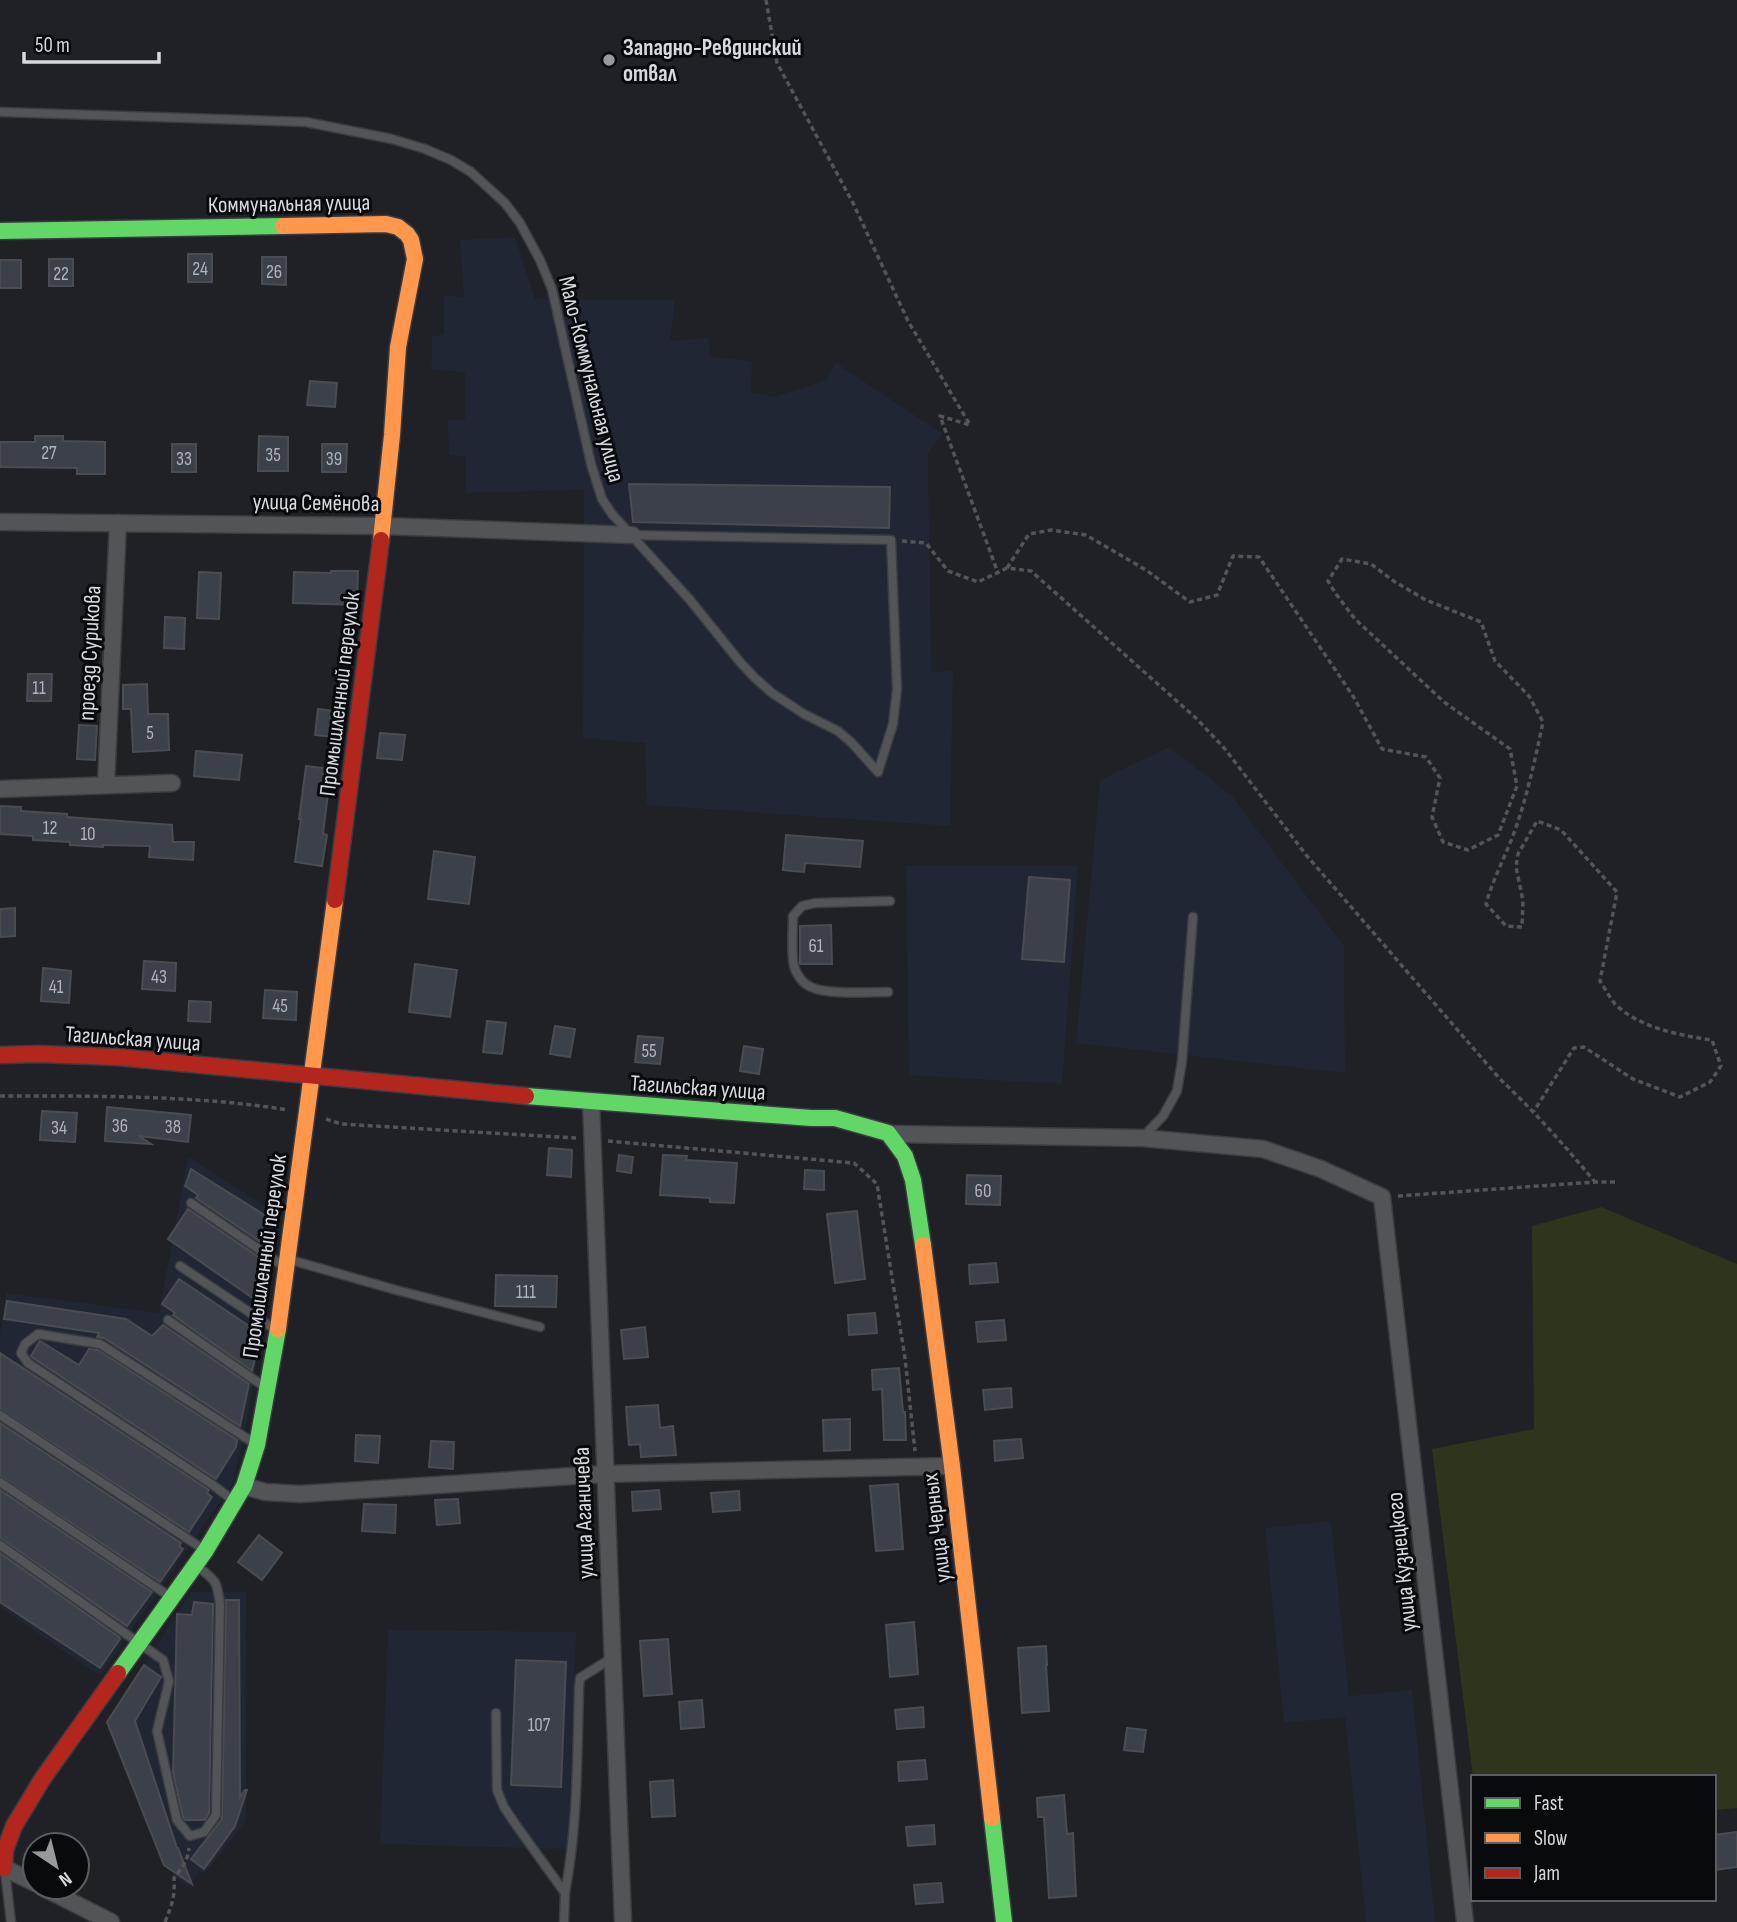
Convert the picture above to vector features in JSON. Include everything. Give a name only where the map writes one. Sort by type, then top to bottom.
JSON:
[{"type":"street","name":"Коммунальная улица","points":[[0,231],[386,224],[398,227],[411,240],[415,259],[398,347],[383,526]]},
{"type":"street","name":"улица Семёнова","points":[[0,522],[383,526],[632,535]]},
{"type":"street","name":"проезд Сурикова","points":[[106,785],[118,523]]},
{"type":"street","name":"Промышленный переулок","points":[[2,1866],[14,1826],[43,1778],[196,1565],[236,1502],[257,1445],[288,1264],[383,526]]},
{"type":"street","points":[[0,789],[172,783]]},
{"type":"street","name":"Тагильская улица","points":[[0,1055],[115,1057],[591,1102],[835,1118],[890,1134],[1142,1138],[1263,1149],[1321,1169],[1382,1197]]},
{"type":"street","name":"улица Аганичева","points":[[591,1102],[623,1922]]},
{"type":"street","name":"улица Черных","points":[[890,1134],[905,1156],[913,1180],[921,1226],[952,1466],[1004,1922]]},
{"type":"street","name":"улица Кузнецкого","points":[[1382,1197],[1465,1922]]},
{"type":"street","points":[[244,1486],[265,1492],[300,1494],[604,1474],[952,1466]]},
{"type":"street","points":[[2,1866],[21,1876]]},
{"type":"street","points":[[70,1901],[111,1922]]},
{"type":"lane","name":"Мало-Коммунальная улица","points":[[0,112],[306,122],[392,139],[425,149],[471,172],[505,203],[520,223],[552,289],[582,427],[602,499],[612,514],[690,600],[755,678],[804,714],[838,731],[878,772],[893,724],[897,689],[891,540]]},
{"type":"lane","points":[[632,535],[891,540]]},
{"type":"lane","points":[[888,992],[820,990],[806,984],[793,966],[793,916],[802,905],[815,902],[890,901]]},
{"type":"lane","points":[[1142,1138],[1163,1115],[1177,1091],[1182,1061],[1193,918]]},
{"type":"lane","points":[[191,1203],[288,1264],[540,1327]]},
{"type":"lane","points":[[180,1266],[278,1332]]},
{"type":"lane","points":[[168,1320],[268,1390]]},
{"type":"lane","points":[[236,1502],[28,1363],[21,1353],[24,1344],[38,1334],[100,1343],[257,1445]]},
{"type":"lane","points":[[0,1415],[206,1550]]},
{"type":"lane","points":[[0,1482],[172,1598]]},
{"type":"lane","points":[[0,1545],[163,1660],[169,1681],[157,1731],[177,1820],[190,1836],[204,1832],[216,1815],[220,1604],[217,1584],[196,1565]]},
{"type":"lane","points":[[564,1922],[565,1892],[576,1812],[580,1678],[612,1658]]},
{"type":"lane","points":[[496,1713],[497,1790],[516,1825],[565,1892]]},
{"type":"lane","name":"Промышленный переулок","points":[[2,1866],[11,1922]]},
{"type":"path","points":[[766,0],[777,63],[853,203],[908,321],[970,425],[940,416],[998,573]]},
{"type":"path","points":[[891,540],[926,543],[948,570],[978,582],[1007,568],[1029,534],[1051,530],[1086,535],[1146,570],[1190,602],[1217,595],[1233,556],[1259,557],[1353,696],[1382,749],[1426,757],[1440,779],[1432,817],[1443,842],[1468,850],[1498,835],[1517,786],[1510,748],[1444,702],[1355,619],[1328,581],[1342,559],[1371,564],[1426,600],[1481,622],[1495,661],[1529,696],[1543,722],[1531,780],[1486,904],[1506,926],[1522,927],[1523,901],[1516,867],[1518,854],[1536,821],[1561,830],[1617,892],[1600,981],[1614,1002],[1633,1018],[1678,1035],[1712,1040],[1721,1066],[1710,1082],[1680,1097],[1633,1079],[1584,1046],[1574,1048],[1534,1111]]},
{"type":"path","points":[[1007,568],[1031,571],[1197,719],[1225,749],[1307,856],[1500,1079],[1559,1138],[1595,1182]]},
{"type":"path","points":[[0,1096],[103,1097],[239,1104],[307,1114],[341,1124],[592,1139],[853,1163],[877,1184],[905,1358],[917,1467]]},
{"type":"path","points":[[1382,1197],[1617,1182]]},
{"type":"path","points":[[165,1922],[173,1906],[174,1878],[188,1856],[190,1836]]},
{"type":"shaded area","points":[[515,237],[535,299],[675,300],[670,341],[708,338],[711,357],[752,361],[751,392],[774,397],[826,380],[836,363],[943,434],[928,453],[931,672],[953,671],[950,826],[647,805],[645,743],[583,738],[584,490],[465,493],[466,457],[449,455],[448,420],[465,420],[465,372],[431,370],[432,337],[444,334],[444,295],[464,297],[460,240]]},
{"type":"shaded area","points":[[1169,747],[1231,795],[1344,946],[1345,1073],[1076,1043],[1100,780]]},
{"type":"shaded area","points":[[906,866],[1078,866],[1062,1084],[909,1075]]},
{"type":"shaded area","points":[[188,1157],[281,1216],[245,1433],[232,1485],[100,1676],[0,1607],[0,1335],[6,1293],[159,1313]]},
{"type":"shaded area","points":[[1331,1521],[1349,1696],[1412,1690],[1435,1922],[1366,1922],[1345,1717],[1284,1723],[1265,1528]]},
{"type":"shaded area","points":[[191,1592],[246,1592],[246,1821],[204,1874],[200,1871],[188,1887],[166,1868],[107,1722]]},
{"type":"shaded area","points":[[388,1630],[576,1632],[568,1849],[380,1844]]},
{"type":"green space","points":[[1601,1207],[1737,1264],[1737,1808],[1716,1810],[1716,1775],[1473,1775],[1432,1449],[1534,1429],[1532,1226]]},
{"type":"building","points":[[188,254],[212,254],[212,282],[188,282]]},
{"type":"building","points":[[262,257],[286,257],[286,285],[262,284]]},
{"type":"building","points":[[49,259],[73,259],[73,286],[49,286]]},
{"type":"building","points":[[0,260],[21,260],[21,288],[0,288]]},
{"type":"building","points":[[310,381],[337,383],[335,407],[307,405]]},
{"type":"building","points":[[35,436],[63,436],[63,441],[105,442],[105,474],[77,474],[77,468],[0,467],[0,442],[35,442]]},
{"type":"building","points":[[259,436],[288,437],[288,471],[258,471]]},
{"type":"building","points":[[172,444],[196,444],[196,472],[172,472]]},
{"type":"building","points":[[322,444],[347,444],[346,472],[322,472]]},
{"type":"building","points":[[629,484],[890,487],[889,528],[633,522]]},
{"type":"building","points":[[358,571],[357,605],[293,603],[294,572]]},
{"type":"building","points":[[199,572],[221,573],[219,619],[197,618]]},
{"type":"building","points":[[165,617],[185,618],[184,649],[164,648]]},
{"type":"building","points":[[28,674],[52,674],[51,701],[27,701]]},
{"type":"building","points":[[147,684],[148,714],[168,714],[169,750],[133,752],[131,709],[123,709],[123,685]]},
{"type":"building","points":[[318,709],[342,712],[339,738],[315,735]]},
{"type":"building","points":[[79,725],[97,726],[95,760],[77,759]]},
{"type":"building","points":[[380,733],[405,735],[402,760],[377,758]]},
{"type":"building","points":[[196,751],[242,755],[239,780],[194,776]]},
{"type":"building","points":[[306,766],[331,769],[323,834],[327,835],[322,866],[295,862]]},
{"type":"building","points":[[0,806],[21,807],[21,811],[67,814],[67,817],[172,825],[173,842],[194,842],[193,860],[149,857],[150,846],[70,845],[70,842],[33,840],[33,836],[0,834]]},
{"type":"building","points":[[786,835],[863,841],[860,867],[805,863],[804,872],[783,870]]},
{"type":"building","points":[[434,851],[475,857],[469,904],[428,899]]},
{"type":"building","points":[[1029,877],[1070,880],[1064,962],[1022,959]]},
{"type":"building","points":[[15,908],[15,936],[0,937],[0,909]]},
{"type":"building","points":[[831,925],[832,964],[800,964],[800,926]]},
{"type":"building","points":[[144,961],[176,963],[175,991],[142,989]]},
{"type":"building","points":[[415,964],[457,970],[450,1017],[409,1012]]},
{"type":"building","points":[[43,968],[71,971],[69,1003],[41,1001]]},
{"type":"building","points":[[265,990],[297,992],[296,1020],[263,1018]]},
{"type":"building","points":[[189,1001],[211,1002],[210,1022],[188,1021]]},
{"type":"building","points":[[487,1021],[506,1023],[502,1054],[483,1052]]},
{"type":"building","points":[[555,1026],[575,1029],[570,1057],[550,1054]]},
{"type":"building","points":[[638,1036],[663,1038],[660,1064],[635,1062]]},
{"type":"building","points":[[744,1046],[763,1049],[759,1074],[740,1071]]},
{"type":"building","points":[[107,1107],[191,1115],[188,1142],[139,1136],[151,1144],[105,1141]]},
{"type":"building","points":[[42,1111],[77,1113],[75,1142],[40,1140]]},
{"type":"building","points":[[549,1148],[572,1150],[571,1177],[547,1175]]},
{"type":"building","points":[[619,1155],[633,1157],[631,1173],[617,1171]]},
{"type":"building","points":[[663,1155],[687,1156],[686,1160],[737,1163],[734,1203],[710,1202],[710,1198],[660,1195]]},
{"type":"building","points":[[191,1169],[274,1221],[265,1245],[196,1198],[198,1195],[185,1186]]},
{"type":"building","points":[[805,1170],[824,1171],[824,1190],[804,1189]]},
{"type":"building","points":[[967,1175],[1001,1176],[1000,1205],[966,1204]]},
{"type":"building","points":[[188,1209],[260,1258],[265,1265],[254,1299],[168,1239]]},
{"type":"building","points":[[857,1211],[865,1279],[835,1283],[827,1214]]},
{"type":"building","points":[[996,1263],[998,1282],[970,1284],[969,1265]]},
{"type":"building","points":[[496,1275],[557,1276],[556,1307],[495,1306]]},
{"type":"building","points":[[179,1279],[261,1334],[252,1371],[173,1315],[175,1313],[162,1304]]},
{"type":"building","points":[[7,1301],[126,1319],[152,1336],[163,1325],[249,1384],[240,1426],[104,1338],[97,1337],[99,1333],[4,1319]]},
{"type":"building","points":[[875,1313],[877,1333],[849,1335],[848,1315]]},
{"type":"building","points":[[1004,1320],[1006,1340],[978,1342],[976,1322]]},
{"type":"building","points":[[645,1327],[648,1357],[624,1359],[621,1330]]},
{"type":"building","points":[[40,1341],[79,1365],[89,1349],[98,1350],[237,1440],[236,1447],[216,1479],[33,1358],[31,1356]]},
{"type":"building","points":[[0,1353],[209,1490],[207,1493],[212,1497],[189,1532],[0,1409]]},
{"type":"building","points":[[899,1368],[906,1440],[884,1440],[882,1389],[873,1390],[872,1370]]},
{"type":"building","points":[[1011,1388],[1012,1407],[985,1410],[983,1390]]},
{"type":"building","points":[[658,1405],[660,1428],[673,1426],[676,1455],[641,1457],[640,1444],[629,1445],[626,1407]]},
{"type":"building","points":[[850,1419],[850,1450],[824,1451],[823,1420]]},
{"type":"building","points":[[0,1423],[181,1543],[179,1546],[183,1549],[160,1582],[0,1476]]},
{"type":"building","points":[[356,1435],[380,1436],[378,1463],[355,1461]]},
{"type":"building","points":[[1021,1439],[1023,1458],[995,1461],[994,1441]]},
{"type":"building","points":[[431,1441],[454,1442],[453,1469],[429,1467]]},
{"type":"building","points":[[898,1484],[903,1549],[876,1551],[870,1486]]},
{"type":"building","points":[[0,1490],[152,1592],[127,1626],[0,1538]]},
{"type":"building","points":[[659,1490],[661,1509],[633,1511],[632,1492]]},
{"type":"building","points":[[739,1491],[740,1510],[713,1512],[711,1493]]},
{"type":"building","points":[[458,1499],[460,1523],[437,1525],[435,1500]]},
{"type":"building","points":[[364,1504],[396,1505],[395,1533],[362,1531]]},
{"type":"building","points":[[259,1535],[282,1553],[262,1580],[238,1562]]},
{"type":"building","points":[[0,1553],[119,1637],[100,1668],[0,1602]]},
{"type":"building","points":[[226,1600],[239,1600],[240,1797],[247,1790],[235,1826],[204,1869],[191,1859],[222,1819]]},
{"type":"building","points":[[194,1602],[213,1604],[209,1813],[205,1820],[185,1820],[183,1817],[173,1772],[177,1614],[192,1615]]},
{"type":"building","points":[[914,1622],[918,1674],[890,1677],[886,1625]]},
{"type":"building","points":[[668,1639],[672,1694],[644,1696],[640,1641]]},
{"type":"building","points":[[1046,1646],[1049,1711],[1022,1713],[1018,1648]]},
{"type":"building","points":[[516,1660],[566,1662],[561,1787],[511,1785]]},
{"type":"building","points":[[144,1665],[161,1677],[135,1721],[177,1848],[192,1884],[164,1865],[107,1722]]},
{"type":"building","points":[[702,1700],[704,1727],[681,1729],[679,1702]]},
{"type":"building","points":[[923,1707],[924,1727],[897,1729],[895,1710]]},
{"type":"building","points":[[1127,1728],[1146,1730],[1143,1752],[1124,1750]]},
{"type":"building","points":[[925,1760],[927,1779],[899,1781],[898,1762]]},
{"type":"building","points":[[673,1780],[675,1816],[652,1817],[650,1782]]},
{"type":"building","points":[[1064,1795],[1067,1834],[1073,1833],[1076,1896],[1049,1898],[1044,1817],[1038,1817],[1037,1798]]},
{"type":"building","points":[[934,1825],[935,1844],[908,1846],[906,1827]]},
{"type":"building","points":[[1737,1832],[1737,1867],[1716,1870],[1716,1835]]},
{"type":"building","points":[[941,1883],[943,1902],[916,1904],[914,1885]]},
{"type":"traffic: fast","points":[[0,231],[283,226]]},
{"type":"traffic: fast","points":[[526,1096],[835,1118],[888,1133],[905,1156],[913,1180],[923,1245]]},
{"type":"traffic: fast","points":[[118,1673],[206,1550],[244,1486],[257,1445],[278,1329]]},
{"type":"traffic: fast","points":[[992,1818],[1004,1922]]},
{"type":"traffic: slow","points":[[283,226],[386,224],[398,227],[411,240],[415,259],[398,347],[381,540]]},
{"type":"traffic: slow","points":[[278,1329],[335,900]]},
{"type":"traffic: slow","points":[[923,1245],[952,1466],[992,1818]]},
{"type":"traffic: jam","points":[[335,900],[381,540]]},
{"type":"traffic: jam","points":[[0,1055],[117,1057],[526,1096]]},
{"type":"traffic: jam","points":[[0,1865],[4,1868],[5,1850],[14,1826],[43,1778],[118,1673]]},
{"type":"place","name":"Западно-Ревдинский отвал","points":[[609,60]]}]
